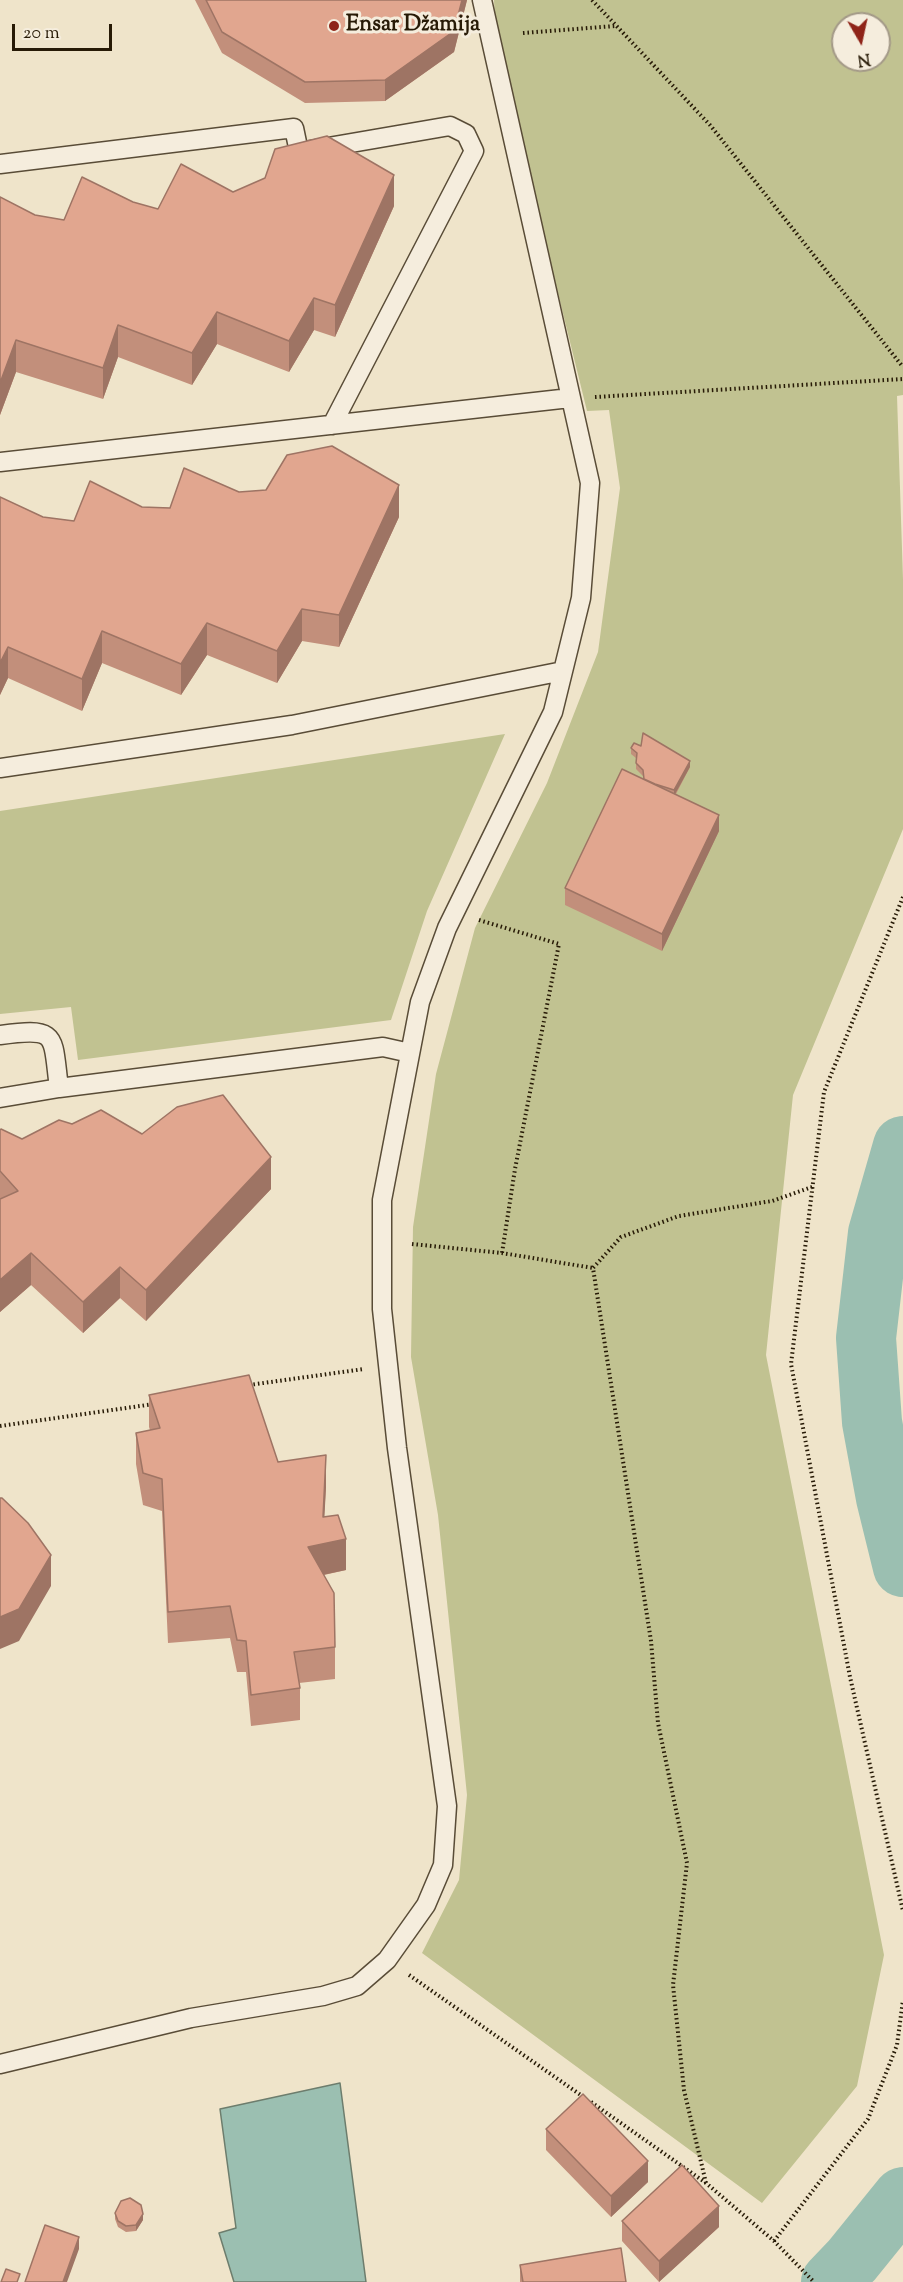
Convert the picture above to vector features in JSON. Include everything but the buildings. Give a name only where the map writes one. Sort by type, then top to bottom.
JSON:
[{"type":"lane","points":[[0,2064],[191,2018],[323,1996],[357,1986],[387,1960],[426,1905],[443,1865],[447,1806],[397,1448],[382,1309],[382,1200],[420,1002],[455,912],[553,712],[581,598],[590,483],[482,0]]},
{"type":"lane","points":[[0,164],[294,128],[299,152],[450,126],[466,134],[474,151],[332,425]]},
{"type":"lane","points":[[0,462],[570,398]]},
{"type":"lane","points":[[0,768],[292,725],[563,671]]},
{"type":"lane","points":[[0,1035],[31,1031],[44,1033],[53,1041],[59,1088]]},
{"type":"lane","points":[[0,1098],[59,1088],[383,1047],[410,1053]]},
{"type":"path","points":[[592,0],[710,125],[903,367]]},
{"type":"path","points":[[523,33],[616,26]]},
{"type":"path","points":[[570,398],[903,379]]},
{"type":"path","points":[[903,897],[824,1092],[791,1364],[850,1677],[903,1911]]},
{"type":"path","points":[[455,912],[559,944],[514,1169],[502,1253]]},
{"type":"path","points":[[593,1268],[621,1237],[679,1216],[772,1201],[812,1187]]},
{"type":"path","points":[[412,1244],[502,1253],[593,1268]]},
{"type":"path","points":[[593,1268],[651,1641],[658,1724],[687,1863],[673,1985],[684,2090],[706,2183]]},
{"type":"path","points":[[248,1385],[388,1365]]},
{"type":"path","points":[[0,1426],[160,1403]]},
{"type":"path","points":[[387,1960],[706,2183],[774,2241],[814,2282]]},
{"type":"path","points":[[774,2241],[868,2119],[897,2044],[903,2000]]},
{"type":"green space","points":[[494,0],[903,0],[903,395],[897,396],[903,580],[903,829],[793,1095],[766,1355],[884,1955],[857,2086],[762,2203],[422,1953],[459,1880],[467,1795],[438,1515],[411,1357],[413,1227],[436,1074],[475,928],[547,783],[598,652],[620,488],[609,410],[587,411],[496,41]]},
{"type":"green space","points":[[505,734],[427,911],[391,1020],[78,1060],[71,1007],[0,1014],[0,811]]},
{"type":"shaded area","points":[[340,2083],[366,2282],[234,2282],[219,2233],[236,2228],[220,2109]]},
{"type":"waterway","points":[[903,1146],[878,1233],[866,1338],[872,1422],[886,1498],[903,1567]]},
{"type":"waterway","points":[[831,2282],[852,2260],[903,2197]]},
{"type":"place","name":"Ensar Džamija","points":[[334,26]]}]
